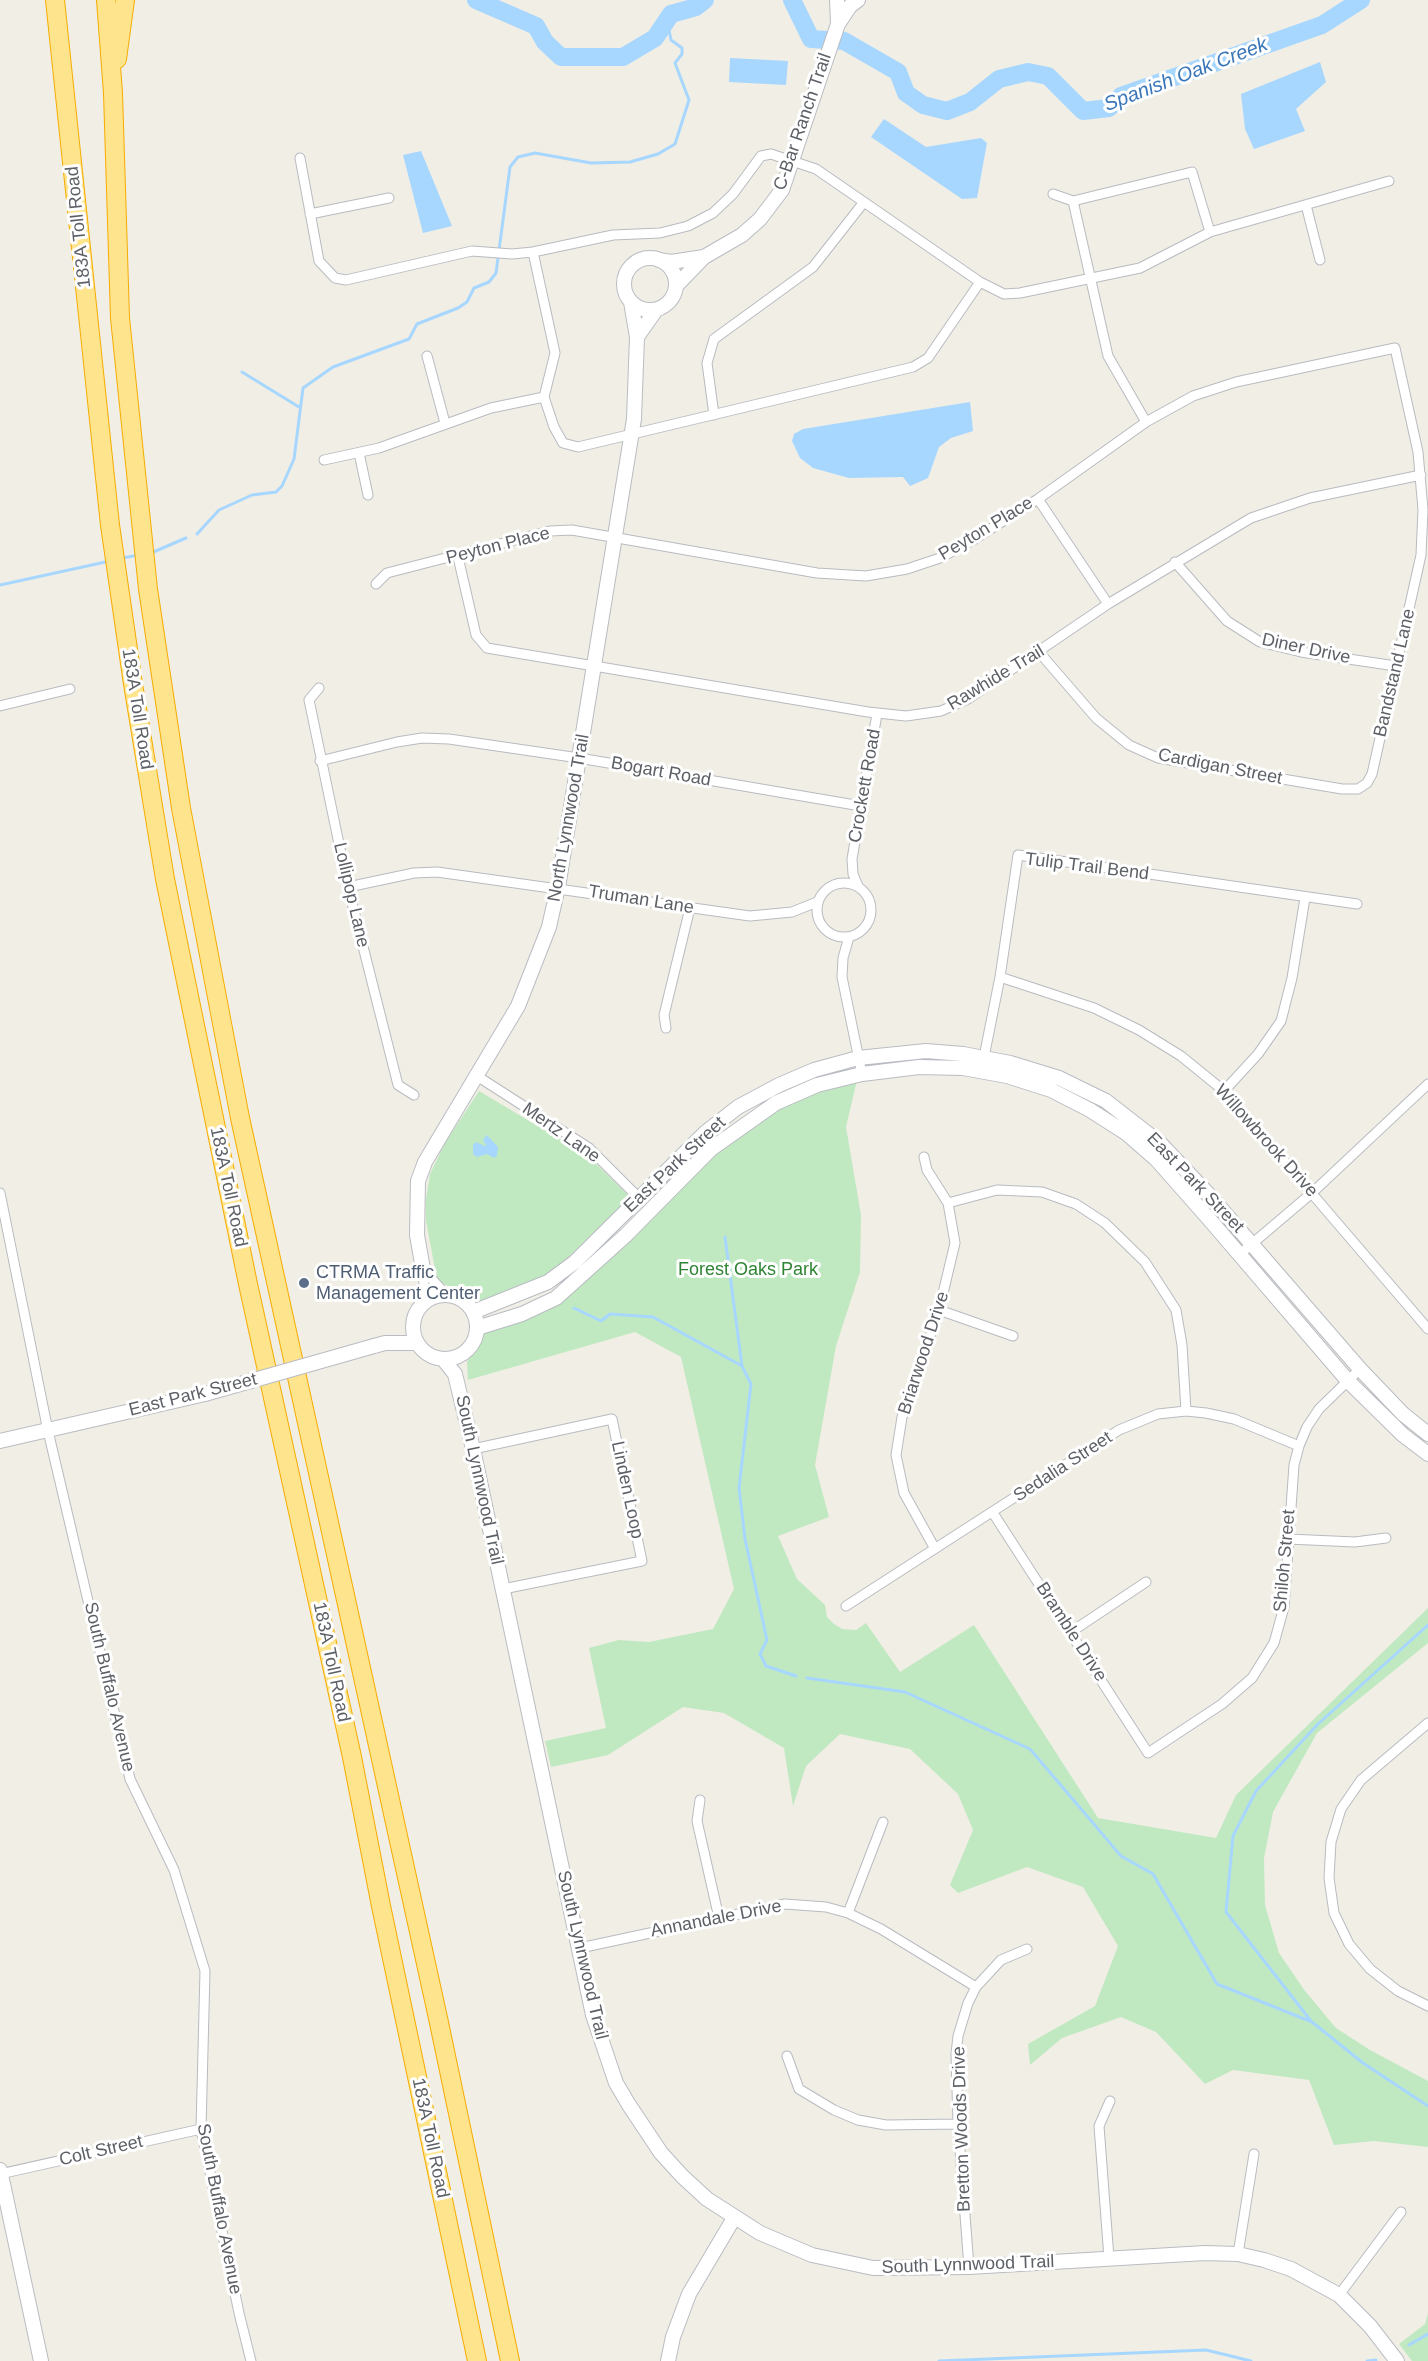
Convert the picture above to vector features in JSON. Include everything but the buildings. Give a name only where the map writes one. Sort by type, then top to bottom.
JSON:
[{"type":"highway","name":"183A Toll Road","points":[[106,0],[113,93],[120,318],[141,522],[166,716],[181,808],[242,1130],[438,2018],[510,2361]]},
{"type":"highway","points":[[113,93],[125,0]]},
{"type":"highway","name":"183A Toll Road","points":[[55,5],[110,525],[154,813],[180,955],[248,1284],[352,1757],[477,2361]]},
{"type":"street","name":"C-Bar Ranch Trail","points":[[837,0],[838,24]]},
{"type":"street","name":"C-Bar Ranch Trail","points":[[656,310],[670,301],[676,285],[704,257],[742,236],[760,219],[782,190],[838,24],[850,6],[858,0]]},
{"type":"street","points":[[300,158],[318,261],[335,278],[346,280],[472,251],[512,254],[533,252],[613,235],[660,233],[688,226],[713,213],[733,194],[761,156],[771,154],[816,169],[980,282],[1004,294],[1020,293],[1140,268],[1210,232],[1389,181]]},
{"type":"street","points":[[1196,162],[1192,172],[1210,232]]},
{"type":"street","points":[[1053,194],[1073,201],[1192,172]]},
{"type":"street","points":[[310,214],[389,198]]},
{"type":"street","points":[[1073,201],[1108,356],[1146,422]]},
{"type":"street","points":[[714,415],[706,363],[714,339],[813,267],[864,202]]},
{"type":"street","points":[[1306,205],[1320,260]]},
{"type":"street","points":[[533,252],[555,353],[544,397],[554,427],[563,443],[578,447],[913,367],[928,358],[980,282]]},
{"type":"street","name":"C-Bar Ranch Trail","points":[[631,302],[623,286],[628,269],[642,259],[671,262],[704,257]]},
{"type":"street","points":[[659,260],[672,270],[676,285]]},
{"type":"street","points":[[631,302],[646,310],[656,310]]},
{"type":"street","name":"North Lynnwood Trail","points":[[425,1301],[423,1269],[417,1235],[418,1181],[425,1162],[518,1006],[545,938],[558,887],[632,435],[637,337],[631,302]]},
{"type":"street","points":[[637,337],[656,310]]},
{"type":"street","name":"Peyton Place","points":[[376,584],[387,573],[458,557],[550,531],[572,530],[817,573],[866,576],[908,569],[940,558],[1038,499],[1146,422],[1193,396],[1236,382],[1395,348]]},
{"type":"street","name":"Bandstand Lane","points":[[1367,783],[1372,774],[1421,555],[1423,510],[1421,475],[1395,348]]},
{"type":"street","points":[[428,356],[445,423]]},
{"type":"street","points":[[324,460],[379,448],[491,408],[544,397]]},
{"type":"street","points":[[359,453],[368,495]]},
{"type":"street","name":"Rawhide Trail","points":[[458,557],[476,635],[487,648],[877,714],[906,716],[941,711],[968,699],[1108,604],[1251,518],[1281,506],[1421,475]]},
{"type":"street","points":[[1038,499],[1108,604]]},
{"type":"street","name":"Diner Drive","points":[[1175,562],[1227,621],[1260,642],[1301,652],[1396,666]]},
{"type":"street","name":"Cardigan Street","points":[[1039,652],[1096,718],[1129,745],[1158,758],[1342,789],[1358,789],[1367,783]]},
{"type":"street","name":"Lollipop Lane","points":[[319,688],[309,700],[348,887],[398,1084],[414,1095]]},
{"type":"street","points":[[0,706],[70,689]]},
{"type":"street","name":"Crockett Road","points":[[858,886],[853,874],[852,859],[877,714]]},
{"type":"street","name":"Bogart Road","points":[[320,761],[422,738],[449,739],[579,758],[861,806]]},
{"type":"street","name":"Tulip Trail Bend","points":[[984,1057],[1000,977],[1018,855],[1358,904]]},
{"type":"street","name":"Crockett Road","points":[[833,884],[844,874],[852,859]]},
{"type":"street","name":"Truman Lane","points":[[348,887],[414,873],[437,872],[558,887],[750,916],[792,912],[817,902]]},
{"type":"street","points":[[849,883],[858,886],[870,900],[871,910],[865,928],[849,937],[834,936],[826,932],[817,918],[817,902],[820,895],[833,884],[849,883]]},
{"type":"street","points":[[1224,1091],[1258,1054],[1281,1021],[1292,978],[1305,898]]},
{"type":"street","points":[[666,1028],[664,1015],[690,908]]},
{"type":"street","name":"Truman Lane","points":[[792,912],[817,918]]},
{"type":"street","points":[[834,936],[843,958]]},
{"type":"street","points":[[849,937],[843,958],[844,993],[862,1074]]},
{"type":"street","name":"Willowbrook Drive","points":[[1000,977],[1094,1008],[1139,1030],[1181,1056],[1224,1091],[1313,1192],[1428,1329]]},
{"type":"street","name":"East Park Street","points":[[473,1312],[548,1282],[575,1262],[706,1132],[738,1107],[778,1085],[814,1070],[858,1058],[926,1051],[984,1057],[1059,1078],[1106,1101],[1160,1143],[1253,1244],[1360,1369],[1403,1414],[1428,1434]]},
{"type":"street","name":"East Park Street","points":[[477,1328],[522,1314],[556,1298],[618,1243],[711,1149],[776,1103],[817,1085],[862,1074],[919,1067],[963,1068],[1007,1076],[1051,1090],[1090,1110],[1126,1133],[1157,1160],[1348,1381],[1403,1435],[1428,1454]]},
{"type":"street","name":"Mertz Lane","points":[[477,1076],[589,1148],[638,1197]]},
{"type":"street","points":[[1240,1254],[1313,1192],[1428,1084]]},
{"type":"street","name":"Briarwood Drive","points":[[924,1157],[927,1170],[948,1203],[955,1243],[951,1268],[939,1310],[902,1417],[896,1455],[904,1493],[934,1547]]},
{"type":"street","points":[[948,1203],[997,1190],[1042,1192],[1076,1203],[1105,1223],[1145,1262],[1176,1310],[1182,1345],[1186,1411]]},
{"type":"street","name":"South Buffalo Avenue","points":[[0,1193],[48,1431],[130,1779],[174,1870],[205,1971],[201,2128],[251,2361]]},
{"type":"street","points":[[423,1269],[446,1295]]},
{"type":"street","points":[[446,1295],[462,1300],[473,1312],[477,1328],[472,1344],[460,1355],[443,1359],[427,1354],[416,1343],[412,1324],[414,1315],[425,1301],[435,1296],[446,1295]]},
{"type":"street","points":[[939,1310],[1013,1336]]},
{"type":"street","name":"East Park Street","points":[[380,1344],[412,1324]]},
{"type":"street","name":"East Park Street","points":[[0,1441],[205,1394],[380,1344],[416,1343]]},
{"type":"street","name":"South Lynnwood Trail","points":[[455,1374],[460,1355]]},
{"type":"street","name":"South Lynnwood Trail","points":[[443,1359],[455,1374],[473,1449],[580,1948],[592,2015],[616,2083],[661,2153],[675,2169],[707,2199],[734,2218],[786,2245],[841,2263],[904,2269],[1205,2253],[1238,2254],[1291,2269],[1339,2295],[1370,2326],[1397,2361]]},
{"type":"street","name":"Shiloh Street","points":[[1148,1753],[1222,1704],[1252,1678],[1274,1643],[1281,1616],[1293,1465],[1307,1427],[1318,1409],[1360,1369]]},
{"type":"street","name":"Sedalia Street","points":[[846,1606],[934,1547],[993,1513],[1119,1430],[1158,1414],[1186,1411],[1234,1419],[1299,1446]]},
{"type":"street","name":"Linden Loop","points":[[473,1449],[612,1419],[642,1561],[503,1589]]},
{"type":"street","name":"Bramble Drive","points":[[993,1513],[1148,1753]]},
{"type":"street","points":[[1288,1539],[1355,1542],[1386,1538]]},
{"type":"street","points":[[1071,1632],[1146,1582]]},
{"type":"street","points":[[1428,1724],[1361,1780],[1341,1809],[1331,1842],[1329,1878],[1334,1913],[1348,1944],[1377,1974],[1398,1991],[1428,2006]]},
{"type":"street","points":[[700,1800],[697,1821],[719,1918]]},
{"type":"street","points":[[848,1913],[883,1822]]},
{"type":"street","name":"Annandale Drive","points":[[580,1948],[785,1904],[826,1907],[848,1913],[881,1929],[976,1987]]},
{"type":"street","name":"Bretton Woods Drive","points":[[969,2267],[958,2124],[956,2054],[965,2012],[976,1987],[1001,1960],[1027,1949]]},
{"type":"street","points":[[787,2056],[799,2089],[834,2110],[858,2120],[886,2125],[958,2124]]},
{"type":"street","points":[[1109,2258],[1099,2126],[1110,2101]]},
{"type":"street","name":"Colt Street","points":[[0,2172],[201,2128]]},
{"type":"street","points":[[1238,2254],[1254,2154]]},
{"type":"street","points":[[0,2172],[41,2361]]},
{"type":"street","points":[[1339,2295],[1401,2212]]},
{"type":"street","points":[[668,2361],[673,2337],[689,2294],[734,2218]]},
{"type":"green space","name":"Forest Oaks Park","points":[[857,1080],[846,1127],[861,1215],[860,1272],[836,1346],[815,1465],[829,1517],[778,1536],[797,1579],[825,1605],[827,1617],[834,1624],[842,1629],[856,1630],[866,1623],[900,1672],[974,1625],[1098,1818],[1216,1838],[1236,1795],[1428,1608],[1428,1643],[1317,1733],[1273,1812],[1264,1858],[1265,1905],[1279,1953],[1305,1991],[1336,2028],[1370,2050],[1428,2081],[1428,2147],[1374,2141],[1334,2145],[1309,2080],[1233,2070],[1205,2084],[1156,2032],[1121,2017],[1062,2038],[1030,2065],[1028,2044],[1095,2006],[1118,1946],[1083,1887],[1027,1867],[958,1893],[950,1885],[973,1830],[958,1794],[910,1749],[840,1734],[806,1766],[793,1806],[784,1748],[724,1713],[683,1707],[608,1755],[551,1767],[545,1741],[606,1728],[589,1648],[619,1640],[649,1642],[713,1629],[734,1589],[681,1357],[635,1332],[468,1380],[467,1362],[485,1331],[543,1308],[713,1152],[767,1114],[830,1086]]},
{"type":"green space","points":[[479,1091],[588,1156],[628,1195],[626,1203],[564,1265],[528,1286],[489,1303],[477,1302],[437,1280],[426,1221],[426,1199],[430,1174],[445,1143]]},
{"type":"green space","points":[[1428,2313],[1428,2361],[1412,2361],[1399,2344],[1425,2324]]},
{"type":"water","points":[[730,58],[788,61],[786,85],[729,82]]},
{"type":"water","points":[[1320,62],[1326,82],[1296,109],[1305,131],[1254,149],[1245,129],[1241,94]]},
{"type":"water","points":[[884,119],[926,147],[981,138],[987,143],[977,198],[962,199],[871,137]]},
{"type":"water","points":[[421,151],[452,226],[423,233],[403,155]]},
{"type":"water","points":[[970,402],[973,431],[951,438],[939,447],[928,478],[910,486],[903,477],[849,478],[813,468],[800,458],[792,441],[794,434],[803,429]]},
{"type":"water","points":[[487,1135],[498,1147],[497,1156],[494,1158],[487,1154],[477,1157],[473,1154],[473,1145],[476,1142],[487,1147],[483,1140]]},
{"type":"waterway","name":"Spanish Oak Creek","points":[[476,0],[536,26],[545,42],[561,57],[623,57],[655,38],[671,14],[696,7],[705,0]]},
{"type":"waterway","name":"Spanish Oak Creek","points":[[792,0],[811,39],[844,41],[898,72],[906,93],[923,105],[947,111],[970,102],[999,79],[1028,72],[1048,76],[1083,111],[1109,108],[1121,96],[1322,25],[1361,0]]},
{"type":"waterway","points":[[197,534],[219,510],[252,495],[276,492],[282,486],[294,459],[303,388],[333,367],[409,339],[417,324],[458,308],[467,302],[474,288],[489,282],[496,273],[510,167],[518,157],[535,153],[591,163],[630,162],[658,154],[675,144],[689,100],[675,63],[682,54],[682,48],[671,40],[669,30],[675,13]]},
{"type":"waterway","points":[[242,372],[299,407]]},
{"type":"waterway","points":[[151,553],[186,538]]},
{"type":"waterway","points":[[122,558],[139,555]]},
{"type":"waterway","points":[[0,585],[110,561]]},
{"type":"waterway","points":[[725,1237],[742,1366],[751,1384],[739,1488],[745,1539],[767,1640],[760,1654],[766,1666],[796,1676]]},
{"type":"waterway","points":[[574,1308],[601,1321],[610,1314],[653,1317],[742,1366]]},
{"type":"waterway","points":[[1311,2021],[1226,1912],[1233,1836],[1256,1791],[1318,1724],[1428,1625]]},
{"type":"waterway","points":[[807,1678],[905,1692],[1030,1749],[1121,1856],[1153,1874],[1217,1984],[1312,2022],[1363,2063],[1428,2106]]},
{"type":"waterway","points":[[1409,2345],[1428,2334]]},
{"type":"waterway","points":[[939,2361],[1206,2350],[1251,2361]]},
{"type":"waterway","points":[[1367,2361],[1376,2360]]},
{"type":"place","name":"CTRMA Traffic Management Center","points":[[304,1283]]}]
